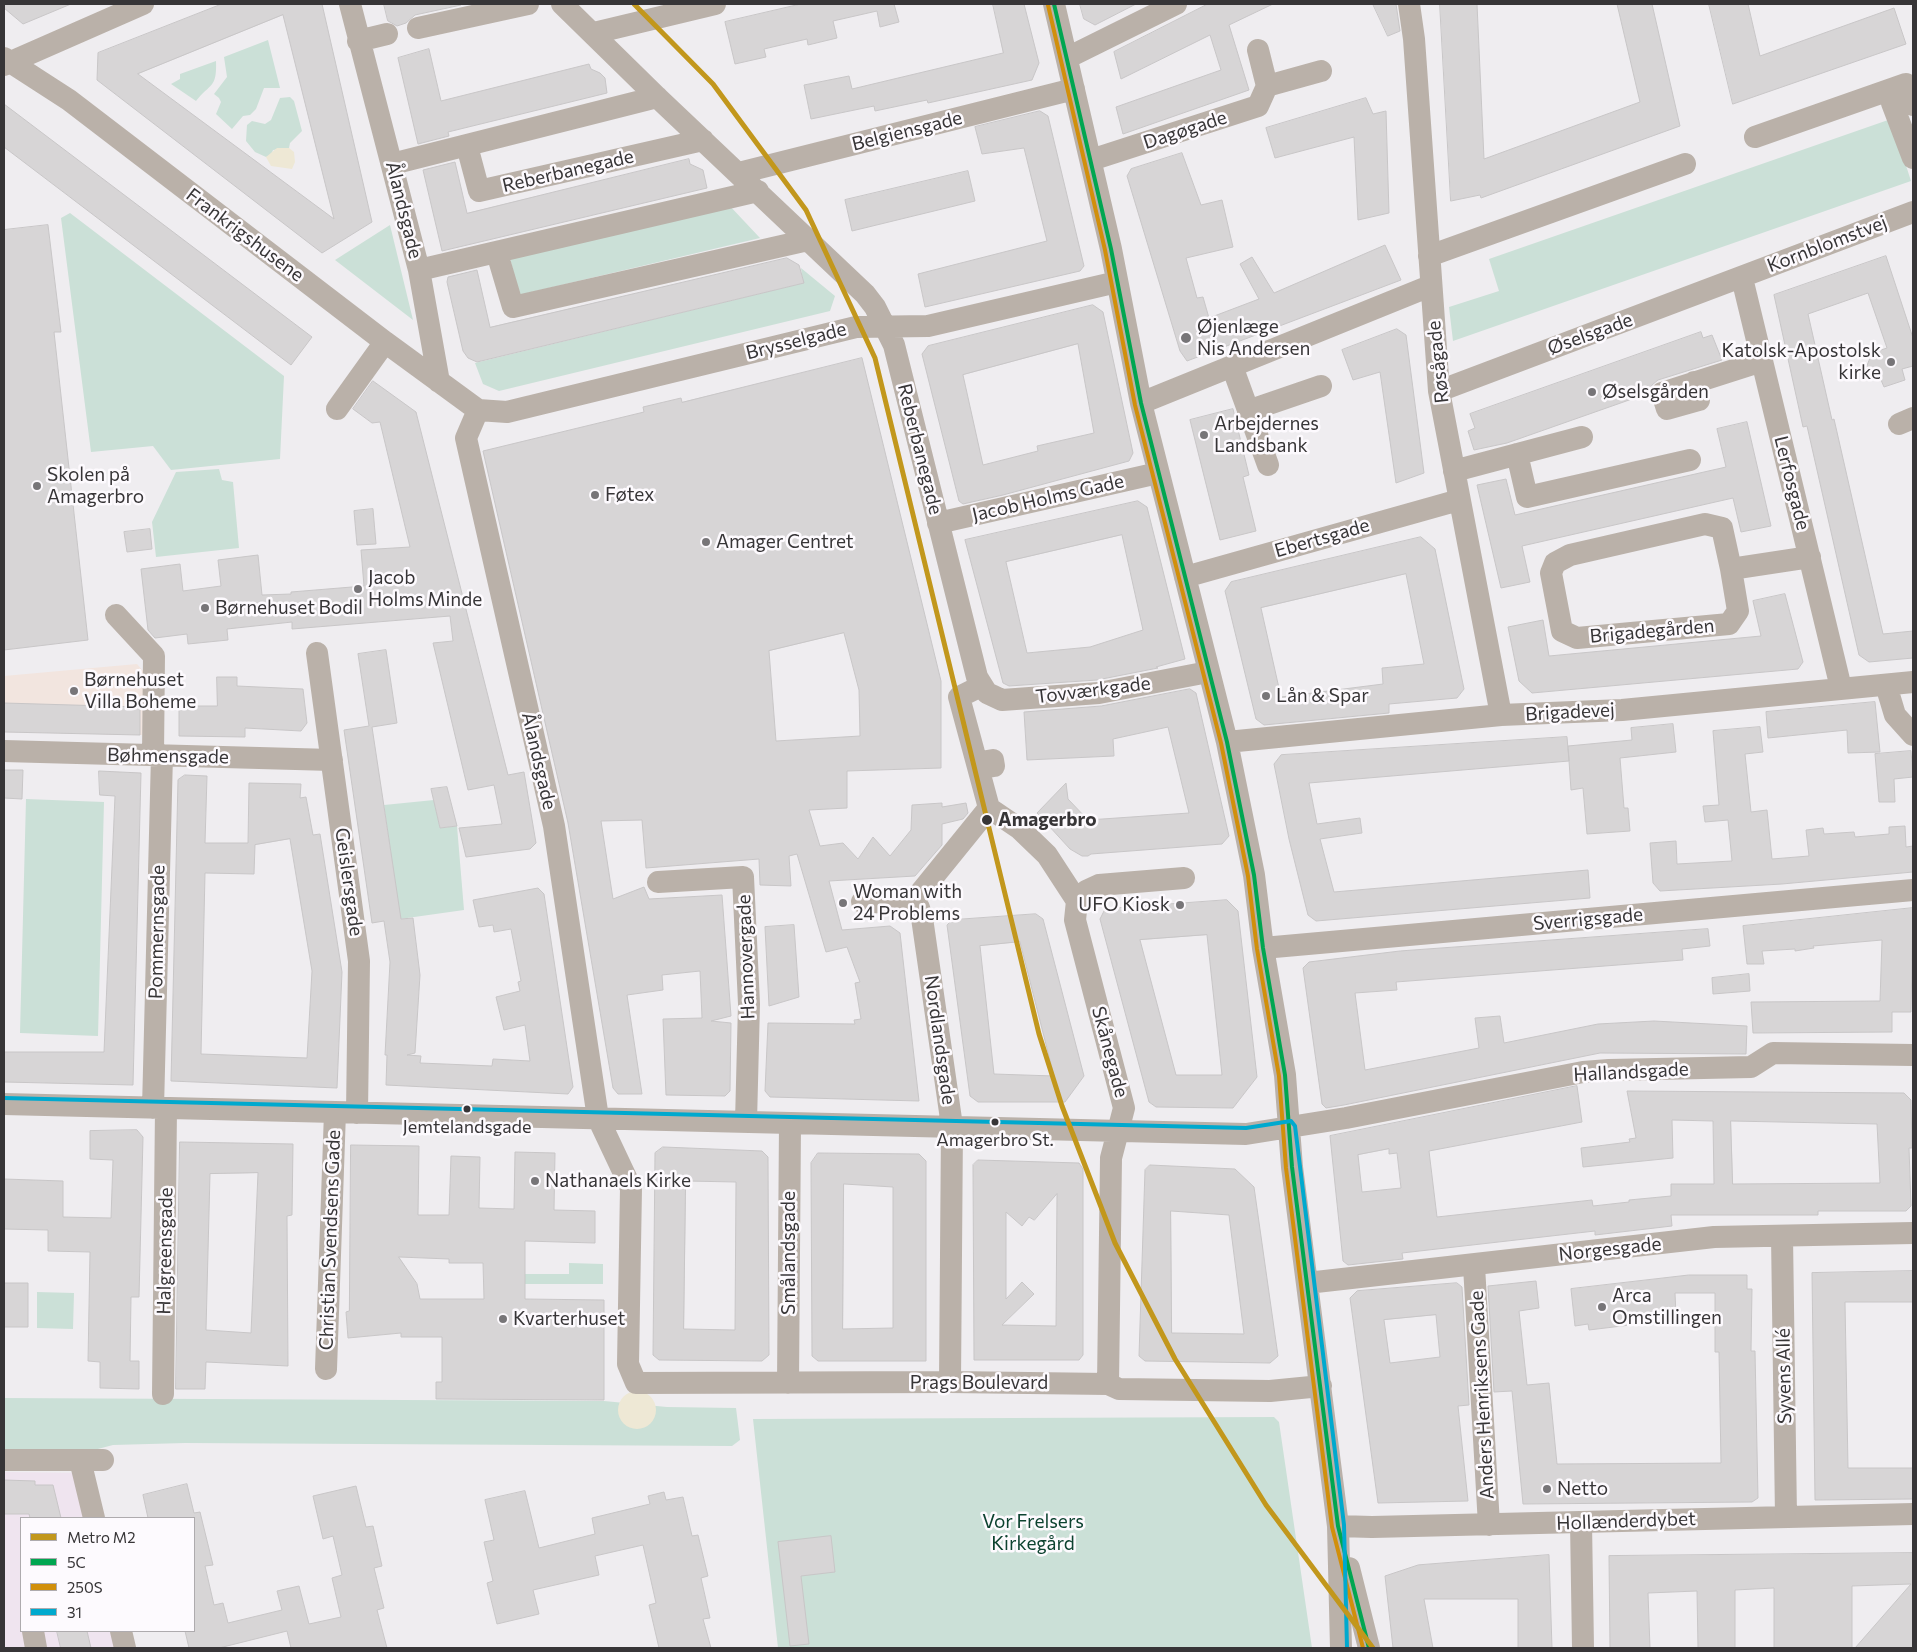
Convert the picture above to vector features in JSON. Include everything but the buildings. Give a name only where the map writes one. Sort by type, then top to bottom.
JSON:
[{"type":"street","points":[[6,62],[143,4]]},
{"type":"street","name":"Ålandsgade","points":[[350,4],[358,41],[419,270],[439,382]]},
{"type":"street","points":[[418,28],[528,4]]},
{"type":"street","name":"Reberbanegade","points":[[562,4],[865,294],[885,326],[894,345],[977,677],[981,686]]},
{"type":"street","points":[[594,33],[714,4]]},
{"type":"street","points":[[1054,4],[1091,160],[1141,403],[1227,742],[1254,875],[1263,948],[1285,1075],[1307,1284],[1355,1648]]},
{"type":"street","points":[[1067,58],[1176,4]]},
{"type":"street","name":"Røsågade","points":[[1409,4],[1414,39],[1430,286],[1439,391],[1501,716]]},
{"type":"street","points":[[358,41],[387,34]]},
{"type":"street","points":[[1258,50],[1267,86],[1322,71]]},
{"type":"street","name":"Frankrigshusene","points":[[6,62],[69,100],[385,342],[478,410]]},
{"type":"street","points":[[1755,136],[1906,84],[1903,104],[1913,158]]},
{"type":"street","name":"Dagøgade","points":[[1091,160],[1258,106],[1267,86]]},
{"type":"street","name":"Belgiensgade","points":[[739,173],[1074,89]]},
{"type":"street","points":[[392,164],[657,97]]},
{"type":"street","name":"Reberbanegade","points":[[468,146],[479,191],[703,140]]},
{"type":"street","points":[[1429,256],[1684,164]]},
{"type":"street","points":[[419,270],[758,191]]},
{"type":"street","name":"Kornblomstvej","points":[[1742,278],[1911,220]]},
{"type":"street","points":[[497,253],[513,307],[808,240]]},
{"type":"street","name":"Lerfosgade","points":[[1742,278],[1841,688]]},
{"type":"street","name":"Øselsgade","points":[[1439,391],[1742,278]]},
{"type":"street","name":"Brysselgade","points":[[478,410],[494,413],[508,412],[856,327],[928,326],[1116,282]]},
{"type":"street","points":[[1141,403],[1430,286]]},
{"type":"street","points":[[337,409],[385,342]]},
{"type":"street","points":[[1694,382],[1762,361]]},
{"type":"street","points":[[1232,366],[1268,465]]},
{"type":"street","points":[[1248,411],[1321,386]]},
{"type":"street","name":"Ålandsgade","points":[[478,410],[466,438],[554,826],[598,1118]]},
{"type":"street","points":[[1454,471],[1582,437]]},
{"type":"street","points":[[1517,454],[1527,497],[1690,460]]},
{"type":"street","name":"Jacob Holms Gade","points":[[938,523],[1158,473]]},
{"type":"street","name":"Ebertsgade","points":[[1185,577],[1459,500]]},
{"type":"street","name":"Brigadegården","points":[[1705,524],[1722,528],[1730,569],[1738,611],[1729,624],[1577,638],[1562,631],[1551,573],[1555,563],[1570,555],[1705,524]]},
{"type":"street","points":[[1730,569],[1810,557]]},
{"type":"street","name":"Pommernsgade","points":[[116,615],[154,656],[158,755],[159,1108]]},
{"type":"street","name":"Geislersgade","points":[[317,653],[359,961],[357,1113]]},
{"type":"street","name":"Tovværkgade","points":[[981,686],[994,698],[1002,700],[1100,693],[1208,672]]},
{"type":"street","name":"Brigadevej","points":[[1227,742],[1501,716],[1622,710],[1913,682]]},
{"type":"street","points":[[1886,685],[1895,715],[1913,735]]},
{"type":"street","points":[[981,686],[959,698],[990,808],[1018,828],[1048,855],[1077,901],[1086,891],[1099,885],[1184,878]]},
{"type":"street","name":"Bøhmensgade","points":[[4,751],[332,760]]},
{"type":"street","points":[[862,902],[912,903],[990,808]]},
{"type":"street","name":"Hannovergade","points":[[658,882],[743,877],[749,1004],[746,1122]]},
{"type":"street","name":"Sverrigsgade","points":[[1263,948],[1913,890]]},
{"type":"street","name":"Skånegade","points":[[1077,901],[1075,920],[1124,1108],[1111,1158],[1108,1384]]},
{"type":"street","name":"Nordlandsgade","points":[[912,903],[919,908],[922,918],[952,1126],[950,1382]]},
{"type":"street","name":"Hallandsgade","points":[[4,1104],[1246,1134],[1583,1072],[1750,1067],[1773,1053],[1913,1055]]},
{"type":"street","name":"Halgreensgade","points":[[159,1108],[163,1394]]},
{"type":"street","name":"Christian Svendsens Gade","points":[[326,1369],[335,1112]]},
{"type":"street","name":"Prags Boulevard","points":[[598,1118],[631,1188],[628,1364],[636,1383],[950,1382],[1108,1384],[1119,1389],[1260,1390],[1321,1386]]},
{"type":"street","name":"Smålandsgade","points":[[788,1383],[790,1122]]},
{"type":"street","name":"Norgesgade","points":[[1307,1284],[1714,1237],[1913,1233]]},
{"type":"street","name":"Syvens Allé","points":[[1782,1236],[1786,1516]]},
{"type":"street","name":"Anders Henriksens Gade","points":[[1474,1266],[1489,1525]]},
{"type":"street","points":[[4,1460],[103,1460]]},
{"type":"street","points":[[80,1460],[94,1517]]},
{"type":"street","name":"Hollænderdybet","points":[[1338,1526],[1489,1525],[1913,1514]]},
{"type":"street","points":[[1581,1522],[1583,1648]]},
{"type":"street","points":[[1338,1526],[1342,1648]]},
{"type":"street","points":[[1338,1526],[1369,1648]]},
{"type":"street","points":[[33,1632],[36,1648]]},
{"type":"street","points":[[121,1632],[125,1648]]},
{"type":"shaded area","name":"Børnehuset Villa Boheme","points":[[137,664],[144,672],[142,735],[4,732],[4,676]]},
{"type":"shaded area","points":[[4,1472],[84,1473],[94,1517],[20,1517],[20,1632],[117,1632],[121,1648],[4,1648]]},
{"type":"green space","points":[[268,40],[280,88],[264,88],[256,109],[250,115],[243,116],[232,129],[216,114],[221,102],[214,94],[227,77],[224,57]]},
{"type":"green space","points":[[216,61],[215,77],[212,85],[196,101],[171,84],[180,79],[180,74]]},
{"type":"green space","points":[[290,97],[294,101],[302,131],[290,143],[289,148],[273,150],[271,155],[266,157],[255,152],[246,141],[247,125],[252,121],[265,124],[271,120],[280,98]]},
{"type":"green space","points":[[1891,119],[1911,181],[1453,341],[1449,307],[1499,291],[1489,259]]},
{"type":"green space","points":[[728,204],[760,238],[519,295],[509,254]]},
{"type":"green space","points":[[70,213],[284,376],[280,459],[171,470],[153,446],[91,452],[61,218]]},
{"type":"green space","points":[[390,225],[413,320],[335,260]]},
{"type":"green space","points":[[801,268],[835,296],[830,311],[499,391],[483,384],[475,363],[803,283]]},
{"type":"green space","points":[[219,469],[222,480],[233,482],[239,548],[156,557],[152,522],[176,472]]},
{"type":"green space","points":[[26,799],[104,802],[98,1036],[20,1033]]},
{"type":"green space","points":[[434,800],[440,828],[457,826],[464,910],[400,919],[384,805]]},
{"type":"green space","points":[[569,1263],[603,1264],[603,1284],[525,1284],[525,1274],[569,1274]]},
{"type":"green space","points":[[37,1292],[74,1293],[73,1329],[37,1328]]},
{"type":"green space","points":[[4,1398],[604,1401],[667,1407],[736,1408],[740,1440],[732,1446],[185,1443],[113,1445],[94,1450],[4,1449]]},
{"type":"green space","name":"Vor Frelsers Kirkegård","points":[[1274,1417],[1279,1422],[1312,1648],[778,1648],[753,1419]]},
{"type":"sand","points":[[277,148],[289,148],[294,152],[295,162],[292,169],[271,166],[266,157]]},
{"type":"sand","points":[[637,1391],[650,1397],[656,1410],[650,1423],[637,1429],[624,1423],[618,1410],[624,1397]]},
{"type":"metro line","name":"M2","points":[[634,4],[713,84],[806,210],[875,358],[1039,1034],[1062,1106],[1115,1243],[1175,1359],[1266,1505],[1373,1648]]},
{"type":"transit line","name":"5C","points":[[1054,4],[1111,249],[1141,403],[1227,742],[1254,875],[1263,948],[1285,1075],[1292,1167],[1338,1526],[1369,1648]]},
{"type":"transit line","name":"250S","points":[[1048,5],[1105,250],[1135,405],[1221,743],[1248,876],[1257,949],[1279,1076],[1286,1168],[1332,1527],[1363,1648]]},
{"type":"transit line","name":"31","points":[[4,1098],[1246,1128],[1291,1121],[1295,1126],[1344,1525],[1347,1648]]},
{"type":"place","name":"Øjenlæge Nis Andersen","points":[[1186,338]]},
{"type":"place","name":"Katolsk-Apostolsk kirke","points":[[1891,362]]},
{"type":"place","name":"Øselsgården","points":[[1592,392]]},
{"type":"place","name":"Arbejdernes Landsbank","points":[[1204,435]]},
{"type":"place","name":"Skolen på Amagerbro","points":[[37,486]]},
{"type":"place","name":"Føtex","points":[[595,495]]},
{"type":"place","name":"Amager Centret","points":[[706,542]]},
{"type":"place","name":"Jacob Holms Minde","points":[[358,589]]},
{"type":"place","name":"Børnehuset Bodil","points":[[205,608]]},
{"type":"place","name":"Børnehuset Villa Boheme","points":[[74,691]]},
{"type":"place","name":"Lån & Spar","points":[[1266,696]]},
{"type":"place","name":"Amagerbro","points":[[987,820]]},
{"type":"place","name":"Woman with 24 Problems","points":[[843,903]]},
{"type":"place","name":"UFO Kiosk","points":[[1180,905]]},
{"type":"place","name":"Jemtelandsgade","points":[[467,1109]]},
{"type":"place","name":"Amagerbro St.","points":[[995,1122]]},
{"type":"place","name":"Nathanaels Kirke","points":[[535,1181]]},
{"type":"place","name":"Arca Omstillingen","points":[[1602,1307]]},
{"type":"place","name":"Kvarterhuset","points":[[503,1319]]},
{"type":"place","name":"Netto","points":[[1547,1489]]}]
